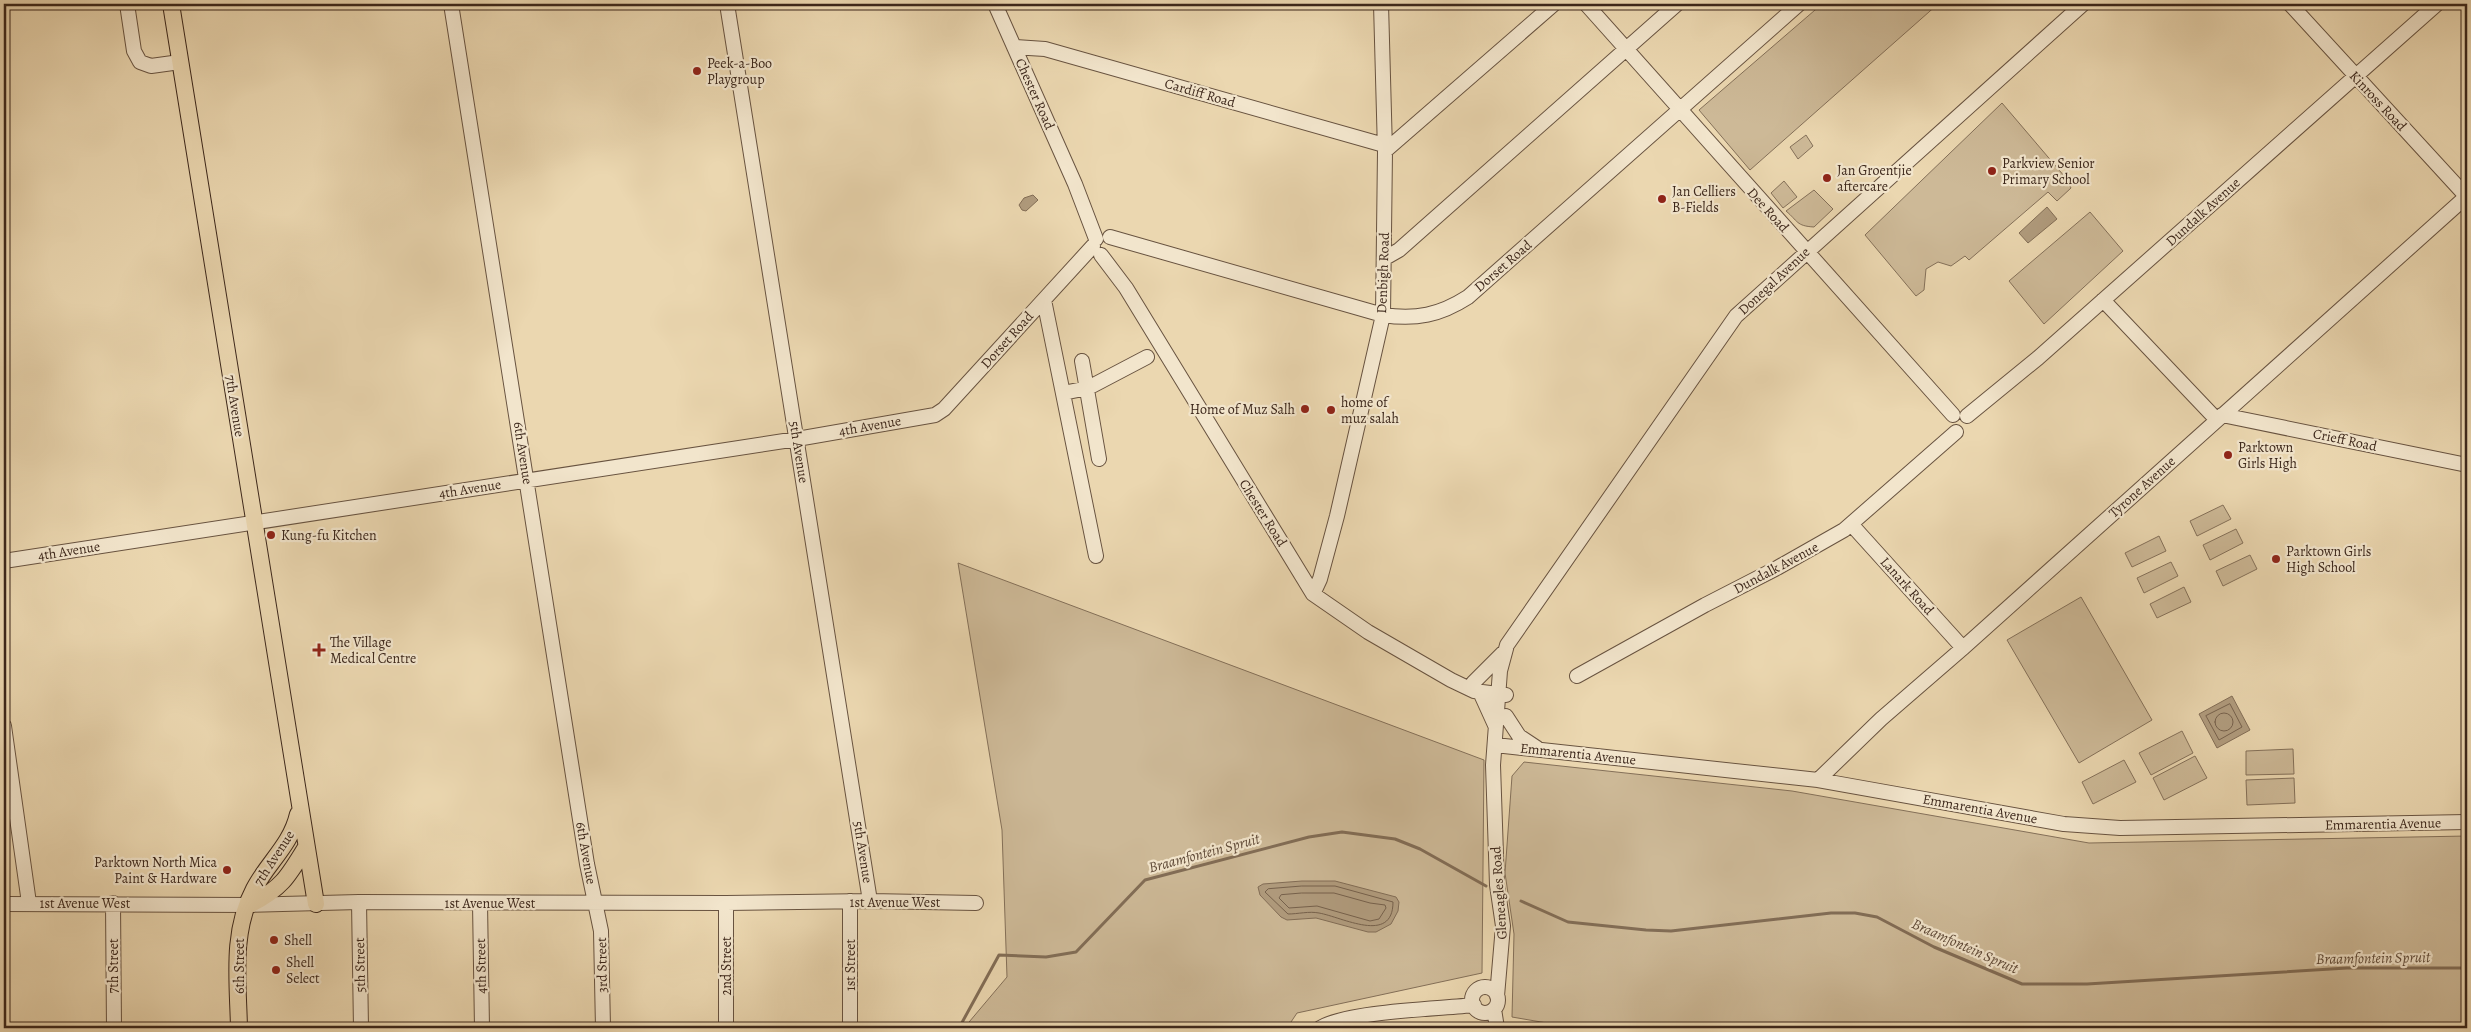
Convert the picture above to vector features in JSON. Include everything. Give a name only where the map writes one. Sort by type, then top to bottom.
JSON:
[{"type":"main road","name":"7th Avenue","points":[[171,4],[306,847],[287,878],[270,895],[249,905]]},
{"type":"main road","name":"7th Avenue","points":[[249,905],[255,888],[292,834],[300,808]]},
{"type":"main road","points":[[306,847],[316,904]]},
{"type":"main road","name":"6th Street","points":[[239,1028],[238,935],[249,905]]},
{"type":"street","points":[[127,4],[137,58],[143,64],[152,66],[180,62]]},
{"type":"street","name":"6th Avenue","points":[[451,4],[586,854],[596,902]]},
{"type":"street","name":"5th Avenue","points":[[727,4],[870,901]]},
{"type":"street","name":"Chester Road","points":[[995,4],[1103,245],[1126,288],[1313,594],[1368,632],[1457,682],[1503,690]]},
{"type":"street","name":"Denbigh Road","points":[[1313,594],[1320,579],[1337,516],[1383,315],[1385,258],[1381,4]]},
{"type":"street","points":[[1384,148],[1554,4]]},
{"type":"street","name":"Dee Road","points":[[1586,4],[1806,252],[1960,416]]},
{"type":"street","points":[[1385,258],[1399,250],[1677,4]]},
{"type":"street","name":"Dorset Road","points":[[935,414],[944,409],[1077,264],[1103,245],[1134,243],[1383,315],[1404,318],[1426,317],[1451,308],[1468,297],[1799,4]]},
{"type":"street","name":"Donegal Avenue","points":[[1503,690],[1503,653],[1511,640],[1736,316],[2083,4]]},
{"type":"street","name":"Kinross Road","points":[[2290,4],[2467,196]]},
{"type":"street","name":"Dundalk Avenue","points":[[1577,676],[1807,552],[1851,524],[1956,432],[1964,431],[1967,428],[1968,420],[1960,416],[2038,358],[2437,4]]},
{"type":"street","name":"Cardiff Road","points":[[1014,47],[1045,49],[1384,148]]},
{"type":"street","name":"Tyrone Avenue","points":[[1818,780],[1880,719],[1963,648],[2467,196]]},
{"type":"street","points":[[1044,300],[1096,556]]},
{"type":"street","points":[[2103,300],[2220,417]]},
{"type":"street","points":[[1063,393],[1088,388],[1147,357]]},
{"type":"street","points":[[1082,361],[1099,459]]},
{"type":"street","name":"4th Avenue","points":[[4,561],[796,439],[935,414]]},
{"type":"street","name":"Crieff Road","points":[[2220,417],[2467,464]]},
{"type":"street","name":"Lanark Road","points":[[1851,524],[1963,648]]},
{"type":"street","name":"Donegal Avenue","points":[[1503,690],[1511,640]]},
{"type":"street","points":[[1496,728],[1477,687],[1503,653]]},
{"type":"street","name":"Gleneagles Road","points":[[1497,1028],[1495,1002],[1503,926],[1497,885],[1495,816],[1499,745],[1506,716],[1503,690]]},
{"type":"street","name":"Gleneagles Road","points":[[1499,745],[1496,728],[1503,690]]},
{"type":"street","points":[[1506,716],[1519,736],[1539,750]]},
{"type":"street","points":[[4,726],[29,903]]},
{"type":"street","name":"Emmarentia Avenue","points":[[1499,745],[1818,780],[2064,824],[2120,828],[2467,822]]},
{"type":"street","name":"1st Avenue West","points":[[4,904],[249,905],[360,902],[726,903],[870,901],[976,903]]},
{"type":"street","name":"5th Street","points":[[360,902],[361,1028]]},
{"type":"street","name":"3rd Street","points":[[596,902],[601,931],[603,1028]]},
{"type":"street","name":"1st Street","points":[[850,902],[850,1028]]},
{"type":"street","name":"7th Street","points":[[113,903],[114,1028]]},
{"type":"street","name":"4th Street","points":[[480,903],[482,1028]]},
{"type":"street","name":"2nd Street","points":[[726,903],[726,1028]]},
{"type":"street","points":[[1474,1005],[1474,994],[1499,969]]},
{"type":"street","points":[[1320,1028],[1368,1015],[1474,1005],[1484,1012],[1495,1002],[1492,989],[1480,988]]},
{"type":"shaded area","points":[[1822,4],[1938,4],[1750,170],[1699,110]]},
{"type":"shaded area","points":[[2002,103],[2065,177],[2071,188],[2057,201],[2048,192],[1969,260],[1965,256],[1951,266],[1938,262],[1926,269],[1924,290],[1916,296],[1865,235]]},
{"type":"shaded area","points":[[1806,135],[1813,146],[1798,159],[1790,147]]},
{"type":"shaded area","points":[[1784,181],[1797,197],[1783,208],[1771,193]]},
{"type":"shaded area","points":[[1814,190],[1833,209],[1814,227],[1800,224],[1786,211]]},
{"type":"shaded area","points":[[2090,212],[2123,251],[2044,324],[2009,281]]},
{"type":"shaded area","points":[[2223,505],[2231,519],[2197,536],[2190,521]]},
{"type":"shaded area","points":[[2236,529],[2243,543],[2210,560],[2203,545]]},
{"type":"shaded area","points":[[2159,536],[2166,551],[2132,567],[2125,553]]},
{"type":"shaded area","points":[[2250,555],[2257,569],[2223,586],[2216,571]]},
{"type":"shaded area","points":[[2171,562],[2178,576],[2144,593],[2137,578]]},
{"type":"shaded area","points":[[958,563],[1484,760],[1482,973],[1297,1013],[1287,1028],[964,1028],[1007,977],[1002,830]]},
{"type":"shaded area","points":[[2184,587],[2191,602],[2157,618],[2150,604]]},
{"type":"shaded area","points":[[2081,597],[2152,720],[2079,763],[2007,640]]},
{"type":"shaded area","points":[[2182,731],[2193,753],[2151,775],[2139,753]]},
{"type":"shaded area","points":[[2293,749],[2294,774],[2246,775],[2246,751]]},
{"type":"shaded area","points":[[2195,756],[2207,778],[2164,800],[2153,778]]},
{"type":"shaded area","points":[[2124,760],[2136,782],[2093,804],[2082,782]]},
{"type":"shaded area","points":[[1524,762],[1792,791],[2089,843],[2467,836],[2467,1028],[1576,1028],[1512,1017],[1514,934],[1505,873],[1512,776]]},
{"type":"shaded area","points":[[2294,778],[2295,803],[2247,805],[2246,780]]},
{"type":"water","points":[[1033,195],[1038,200],[1026,211],[1022,210],[1019,205],[1024,198]]},
{"type":"water","points":[[2047,207],[2057,219],[2028,243],[2019,233]]},
{"type":"water","points":[[2232,696],[2250,730],[2217,748],[2199,714]]},
{"type":"water","points":[[1335,881],[1396,897],[1399,902],[1398,911],[1391,924],[1376,932],[1368,932],[1316,918],[1287,920],[1281,917],[1260,895],[1258,887],[1263,884]]},
{"type":"waterway","name":"Braamfontein Spruit","points":[[959,1028],[999,955],[1046,957],[1076,952],[1145,880],[1309,837],[1342,832],[1395,839],[1420,849],[1486,886]]},
{"type":"waterway","name":"Braamfontein Spruit","points":[[1521,901],[1568,922],[1671,931],[1831,913],[1855,913],[1877,917],[1934,947],[2022,984],[2087,984],[2347,968],[2467,968]]},
{"type":"place","name":"Peek-a-Boo Playgroup","points":[[697,71]]},
{"type":"place","name":"Parkview Senior Primary School","points":[[1992,171]]},
{"type":"place","name":"Jan Groentjie aftercare","points":[[1827,178]]},
{"type":"place","name":"Jan Celliers B-Fields","points":[[1662,199]]},
{"type":"place","name":"Home of Muz Salh","points":[[1305,409]]},
{"type":"place","name":"home of muz salah","points":[[1331,410]]},
{"type":"place","name":"Parktown Girls High","points":[[2228,455]]},
{"type":"place","name":"Kung-fu Kitchen","points":[[271,535]]},
{"type":"place","name":"Parktown Girls High School","points":[[2276,559]]},
{"type":"place","name":"The Village Medical Centre","points":[[319,650]]},
{"type":"place","name":"Parktown North Mica Paint & Hardware","points":[[227,870]]},
{"type":"place","name":"Shell","points":[[274,940]]},
{"type":"place","name":"Shell Select","points":[[276,970]]}]
